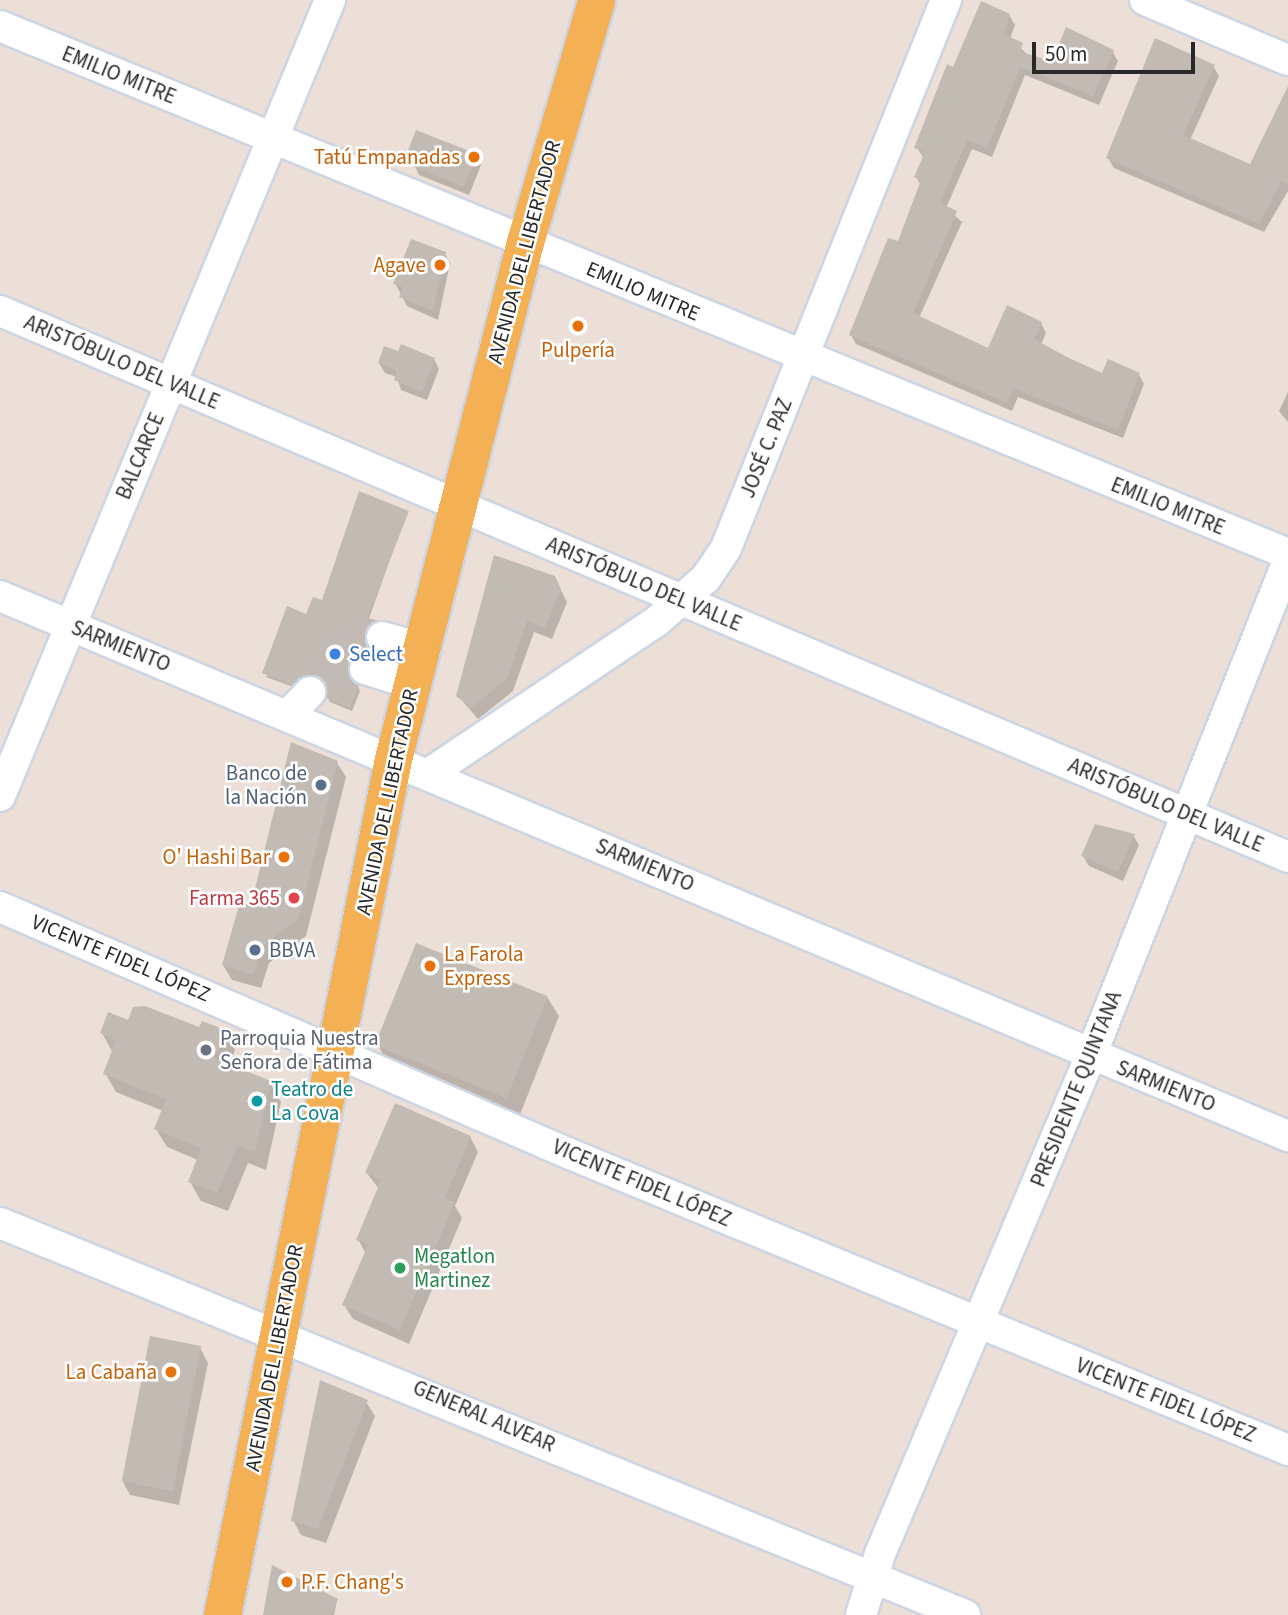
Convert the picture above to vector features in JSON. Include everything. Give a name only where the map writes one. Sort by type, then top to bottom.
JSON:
[{"type":"main road","name":"AVENIDA DEL LIBERTADOR","points":[[222,1615],[393,759],[525,242],[596,0]]},
{"type":"street","name":"BALCARCE","points":[[0,796],[330,0]]},
{"type":"street","name":"JOSÉ C. PAZ","points":[[430,773],[685,601],[726,548],[946,0]]},
{"type":"street","points":[[1145,0],[1288,60]]},
{"type":"street","name":"EMILIO MITRE","points":[[0,26],[1288,554]]},
{"type":"street","name":"ARISTÓBULO DEL VALLE","points":[[0,311],[171,381],[1288,857]]},
{"type":"street","name":"PRESIDENTE QUINTANA","points":[[861,1615],[872,1577],[1091,1055],[1288,561]]},
{"type":"street","name":"SARMIENTO","points":[[0,596],[430,773],[1091,1055],[1288,1136]]},
{"type":"street","points":[[382,638],[422,648]]},
{"type":"street","points":[[365,669],[413,684]]},
{"type":"street","points":[[288,715],[310,692]]},
{"type":"street","name":"VICENTE FIDEL LÓPEZ","points":[[0,907],[978,1323],[1288,1450]]},
{"type":"street","name":"GENERAL ALVEAR","points":[[0,1223],[280,1334],[965,1615]]},
{"type":"building","points":[[981,1],[1010,14],[1004,34],[1023,43],[1020,52],[1052,61],[1066,27],[1114,50],[1093,96],[1020,67],[987,148],[967,140],[940,203],[957,211],[913,313],[988,348],[1007,305],[1042,322],[1034,339],[1067,357],[1102,373],[1108,359],[1140,373],[1118,430],[1013,388],[1007,403],[849,335],[888,238],[898,241],[921,180],[914,177],[925,152],[914,148],[947,64],[953,67]]},
{"type":"building","points":[[1155,38],[1215,65],[1183,135],[1250,164],[1288,86],[1288,185],[1281,181],[1259,224],[1106,158]]},
{"type":"building","points":[[416,130],[477,154],[464,187],[412,166],[415,156],[407,153]]},
{"type":"building","points":[[411,239],[446,252],[433,311],[399,297],[403,287],[393,284]]},
{"type":"building","points":[[401,344],[435,358],[422,392],[394,380],[397,371],[378,363],[384,346],[398,351]]},
{"type":"building","points":[[359,491],[409,511],[361,633],[372,651],[348,664],[359,685],[350,708],[326,698],[327,686],[315,675],[292,685],[262,673],[287,606],[306,614],[313,597],[322,600]]},
{"type":"building","points":[[494,555],[555,576],[561,589],[545,628],[527,621],[507,679],[471,708],[456,696]]},
{"type":"building","points":[[291,742],[338,761],[299,918],[261,948],[253,975],[222,965],[240,902],[251,905]]},
{"type":"building","points":[[1095,824],[1135,834],[1118,872],[1081,856]]},
{"type":"building","points":[[416,943],[548,996],[506,1098],[375,1045]]},
{"type":"building","points":[[145,1006],[199,1027],[202,1021],[226,1030],[214,1058],[271,1081],[255,1152],[238,1145],[217,1193],[188,1182],[201,1148],[154,1129],[166,1099],[103,1074],[116,1040],[100,1033],[108,1012],[128,1020],[133,1007]]},
{"type":"building","points":[[395,1103],[471,1136],[445,1198],[455,1202],[400,1330],[342,1305],[368,1245],[356,1240],[381,1180],[365,1173]]},
{"type":"building","points":[[150,1336],[201,1346],[173,1491],[122,1481]]},
{"type":"building","points":[[320,1380],[368,1400],[318,1529],[291,1521]]},
{"type":"building","name":"P.F. Chang's","points":[[272,1565],[338,1599],[331,1615],[263,1615]]},
{"type":"tunnel","points":[[310,692],[357,631],[382,637]]},
{"type":"place","name":"Tatú Empanadas","points":[[474,157]]},
{"type":"place","name":"Agave","points":[[440,265]]},
{"type":"place","name":"Pulpería","points":[[578,326]]},
{"type":"place","name":"Select","points":[[335,654]]},
{"type":"place","name":"Banco de la Nación","points":[[321,785]]},
{"type":"place","name":"O' Hashi Bar","points":[[284,857]]},
{"type":"place","name":"Farma 365","points":[[294,898]]},
{"type":"place","name":"BBVA","points":[[255,950]]},
{"type":"place","name":"La Farola Express","points":[[430,966]]},
{"type":"place","name":"Parroquia Nuestra Señora de Fátima","points":[[206,1050]]},
{"type":"place","name":"Teatro de La Cova","points":[[257,1101]]},
{"type":"place","name":"Megatlon Martinez","points":[[400,1268]]},
{"type":"place","name":"La Cabaña","points":[[171,1372]]},
{"type":"place","name":"P.F. Chang's","points":[[287,1582]]}]
